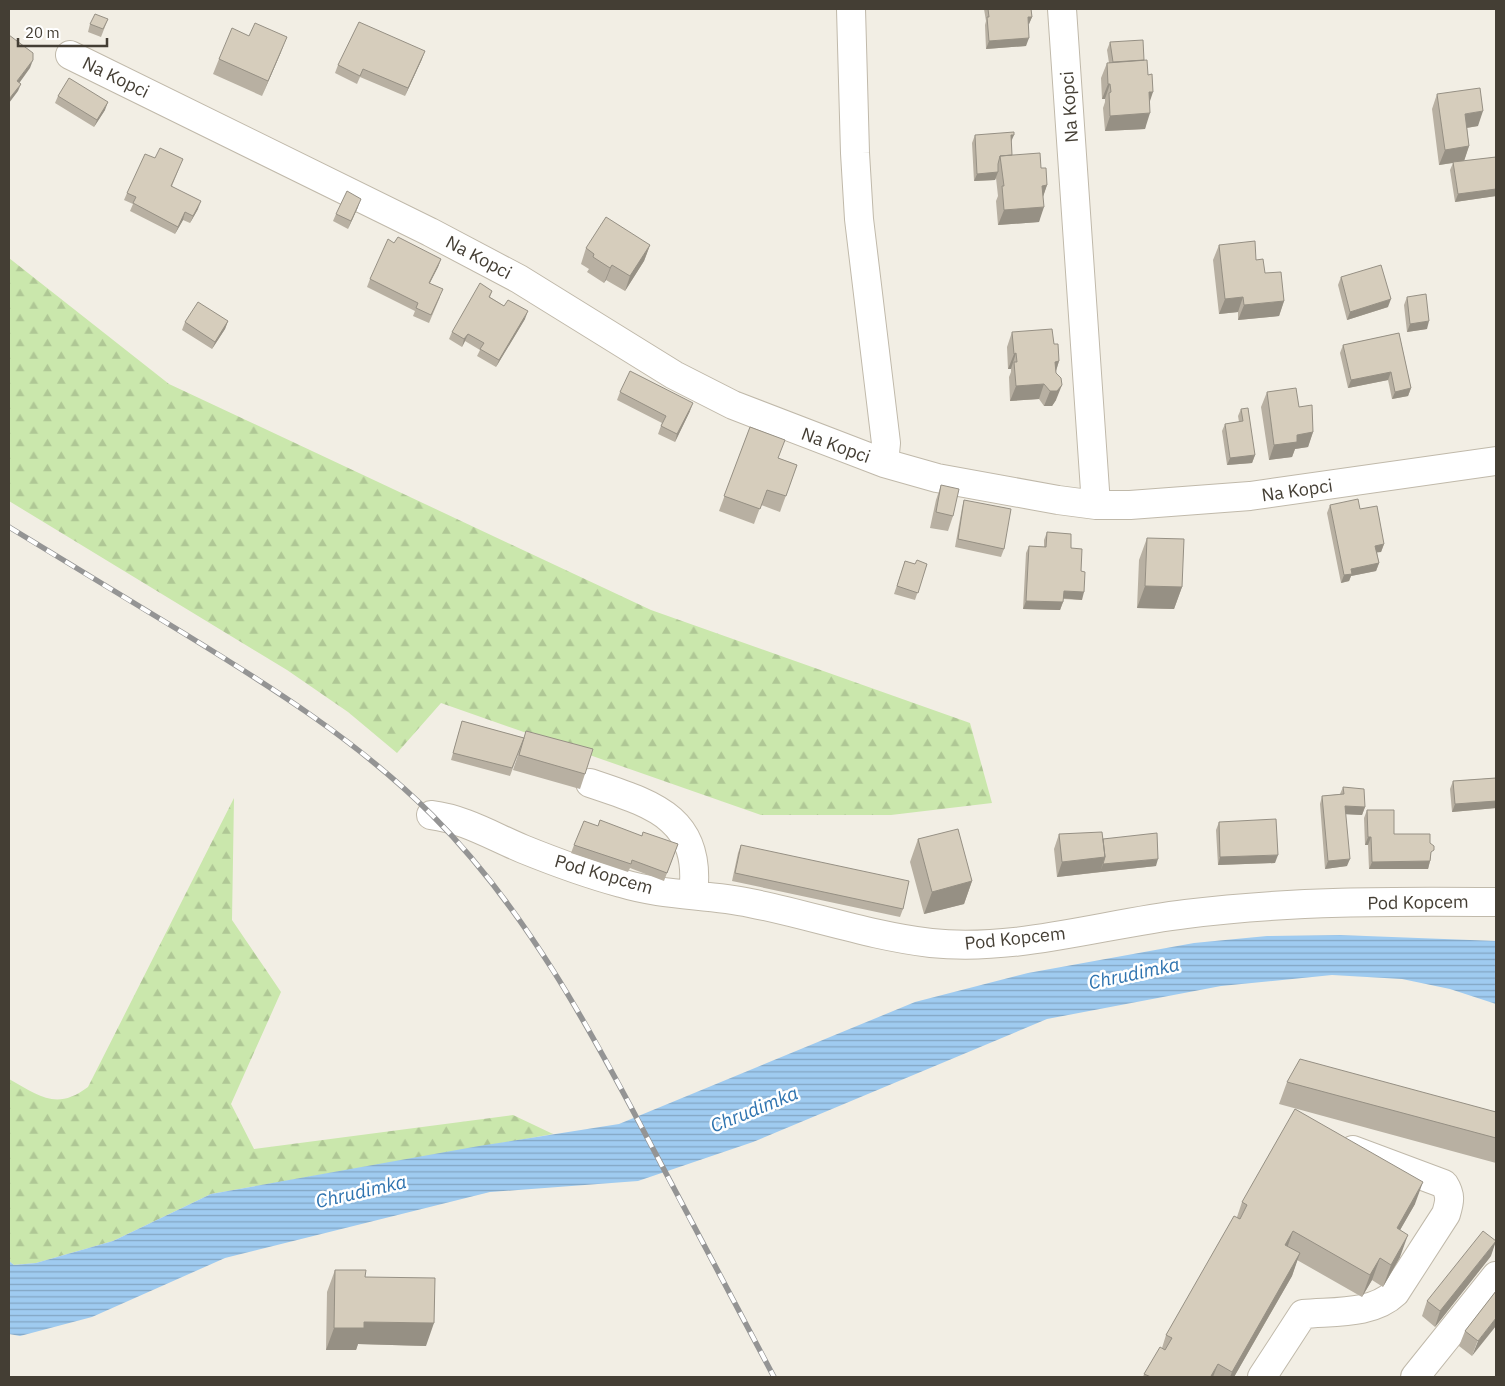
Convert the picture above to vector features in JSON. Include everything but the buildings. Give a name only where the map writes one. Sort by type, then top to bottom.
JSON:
[{"type":"street","name":"Na Kopci","points":[[851,9],[859,219],[886,443],[884,463]]},
{"type":"street","name":"Na Kopci","points":[[1062,9],[1096,505]]},
{"type":"street","name":"Na Kopci","points":[[70,55],[261,148],[519,278],[674,375],[733,405],[884,463],[967,485],[1096,505],[1139,504],[1250,496],[1496,461]]},
{"type":"street","points":[[590,783],[647,803],[669,817],[681,830],[691,846],[695,861],[694,896]]},
{"type":"street","name":"Pod Kopcem","points":[[431,814],[453,818],[531,852],[624,884],[694,896],[748,902],[906,940],[958,945],[992,944],[1164,917],[1243,907],[1341,903],[1496,902]]},
{"type":"street","points":[[1262,1377],[1303,1314],[1373,1307],[1386,1302],[1395,1293],[1446,1214],[1450,1200],[1449,1191],[1444,1184],[1434,1178],[1326,1141]]},
{"type":"street","points":[[1415,1377],[1496,1276]]},
{"type":"green space","points":[[9,258],[169,384],[651,610],[970,723],[992,803],[891,815],[761,815],[441,703],[397,753],[348,712],[287,670],[9,501]]},
{"type":"green space","points":[[234,798],[232,920],[281,992],[231,1104],[254,1149],[513,1115],[553,1134],[211,1194],[113,1241],[36,1263],[14,1265],[9,1261],[9,1079],[39,1095],[57,1099],[67,1098],[88,1087]]},
{"type":"water","name":"Chrudimka","points":[[1340,935],[1496,941],[1496,1004],[1450,989],[1402,979],[1332,975],[1221,986],[1047,1019],[753,1142],[638,1181],[490,1192],[225,1258],[92,1317],[20,1336],[9,1334],[9,1261],[14,1265],[36,1263],[113,1241],[211,1194],[479,1146],[619,1124],[915,1002],[1028,973],[1194,943],[1267,936]]},
{"type":"railway","points":[[9,527],[218,654],[314,717],[404,788],[466,851],[526,929],[579,1013],[627,1099],[774,1377]]}]
